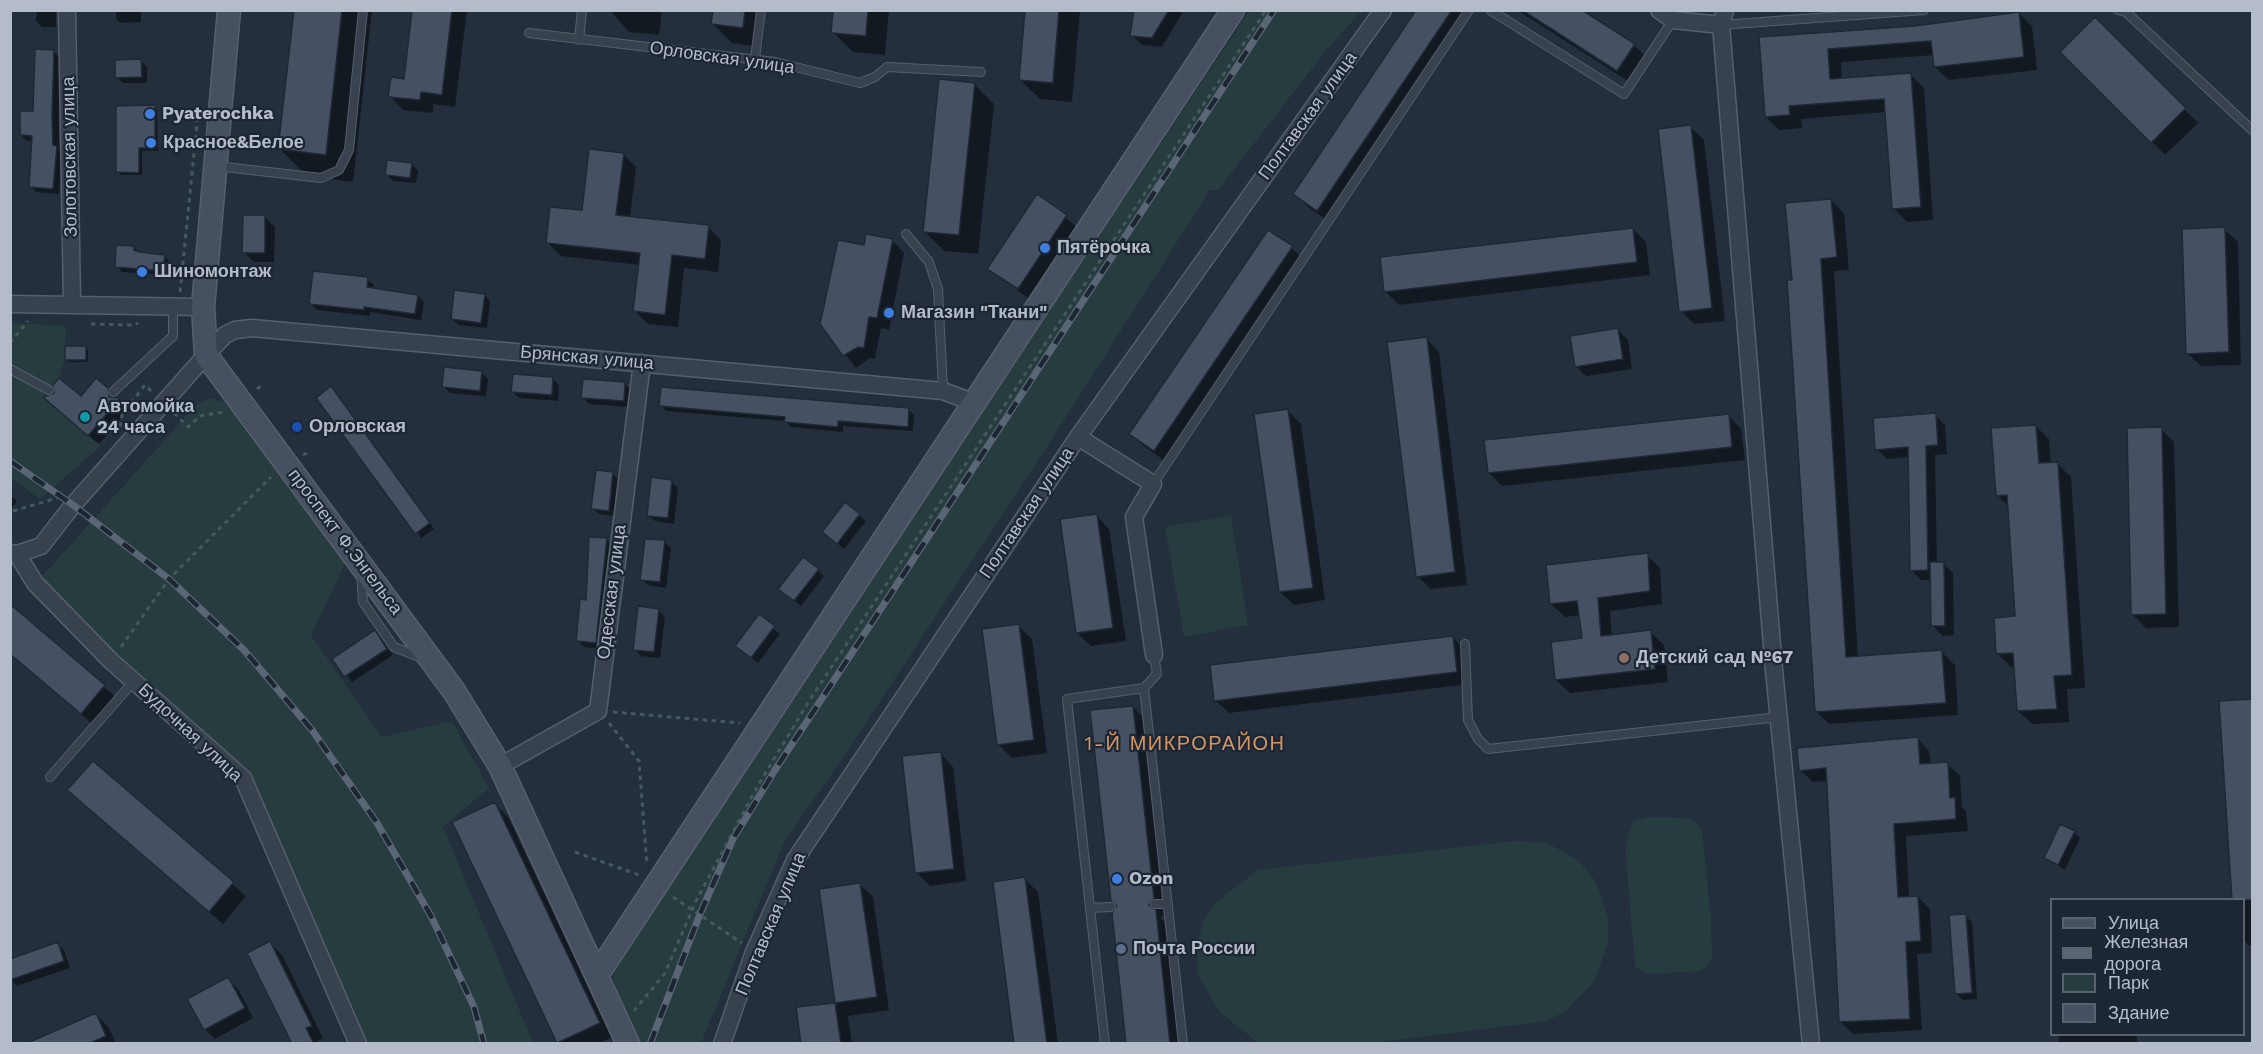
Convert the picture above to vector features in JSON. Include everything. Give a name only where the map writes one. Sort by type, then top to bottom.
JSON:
[{"type":"street","name":"Золотовская улица","points":[[67,10],[72,303]]},
{"type":"street","points":[[207,355],[203,307],[229,10]]},
{"type":"street","points":[[597,975],[652,883],[763,726],[1233,10]]},
{"type":"street","name":"Полтавская улица","points":[[722,1044],[754,952],[795,860],[1078,437],[1383,10]]},
{"type":"street","points":[[1659,10],[1673,20],[1723,18],[1779,717],[1811,1044]]},
{"type":"street","points":[[10,304],[72,303],[203,307]]},
{"type":"street","name":"Брянская улица","points":[[14,554],[41,546],[73,505],[207,355],[225,335],[235,330],[252,328],[943,391],[975,403]]},
{"type":"street","name":"проспект Ф.Энгельса","points":[[207,355],[434,663],[500,766],[625,1036]]},
{"type":"street","name":"Одесская улица","points":[[598,711],[642,363]]},
{"type":"street","points":[[1078,437],[1154,484],[1134,517],[1154,655]]},
{"type":"street","name":"Будочная улица","points":[[14,554],[35,583],[111,661],[243,778],[358,1044]]},
{"type":"street","points":[[500,766],[598,711]]},
{"type":"lane","points":[[216,166],[321,178],[339,170],[349,150],[363,10]]},
{"type":"lane","points":[[579,40],[582,10]]},
{"type":"lane","points":[[755,59],[761,10]]},
{"type":"lane","points":[[1154,484],[1469,10]]},
{"type":"lane","points":[[1490,10],[1624,94],[1673,20]]},
{"type":"lane","points":[[1723,18],[1924,10]]},
{"type":"lane","points":[[2118,10],[2126,12],[2253,130]]},
{"type":"lane","name":"Орловская улица","points":[[529,33],[755,59],[860,82],[875,78],[887,67],[981,72]]},
{"type":"lane","points":[[906,234],[929,262],[938,289],[943,391]]},
{"type":"lane","points":[[113,392],[173,336],[173,306]]},
{"type":"lane","points":[[10,369],[49,390]]},
{"type":"lane","points":[[1465,644],[1468,720],[1478,739],[1488,749],[1779,717]]},
{"type":"lane","points":[[1105,1044],[1067,699],[1144,688],[1157,674],[1154,655]]},
{"type":"lane","points":[[50,777],[134,681]]},
{"type":"lane","points":[[1144,688],[1183,1044]]},
{"type":"lane","points":[[1155,904],[1168,904]]},
{"type":"lane","points":[[1090,908],[1112,907]]},
{"type":"path","points":[[625,1036],[665,973],[692,908],[757,787],[811,698],[1266,10]]},
{"type":"path","points":[[173,306],[180,294],[199,105]]},
{"type":"path","points":[[122,415],[145,385],[188,427],[200,416],[213,412],[221,414],[263,384]]},
{"type":"path","points":[[111,661],[169,579],[286,462],[309,452]]},
{"type":"path","points":[[598,711],[639,760],[652,883]]},
{"type":"path","points":[[598,711],[712,718],[763,726]]},
{"type":"path","points":[[575,852],[652,883],[754,952]]},
{"type":"green space","points":[[1249,11],[1362,11],[1328,48],[1218,190],[1210,190],[1052,439],[848,750],[784,842],[701,1043],[637,1043],[622,1011],[613,979],[617,962]]},
{"type":"green space","points":[[10,323],[66,326],[65,359],[59,378],[43,397],[101,446],[40,499],[11,478]]},
{"type":"green space","points":[[209,398],[225,402],[301,494],[347,559],[311,635],[382,737],[452,721],[489,788],[443,827],[533,1043],[357,1043],[241,781],[107,666],[26,589],[49,569],[195,406]]},
{"type":"green space","points":[[1231,516],[1248,625],[1184,637],[1165,527]]},
{"type":"green space","points":[[1647,817],[1691,819],[1702,830],[1711,918],[1712,960],[1706,968],[1700,971],[1645,974],[1635,966],[1625,847],[1633,821]]},
{"type":"green space","points":[[1515,841],[1547,843],[1578,860],[1596,882],[1608,918],[1608,943],[1595,980],[1569,1008],[1548,1021],[1372,1043],[1258,1043],[1220,1012],[1198,974],[1198,940],[1204,920],[1216,902],[1258,870]]},
{"type":"building","points":[[294,10],[342,10],[326,155],[278,149]]},
{"type":"building","points":[[412,10],[452,10],[442,95],[421,92],[420,100],[388,97],[391,77],[404,79]]},
{"type":"building","points":[[713,10],[745,10],[743,28],[711,24]]},
{"type":"building","points":[[833,10],[868,10],[866,36],[831,33]]},
{"type":"building","points":[[1025,10],[1059,10],[1053,83],[1019,80]]},
{"type":"building","points":[[1134,10],[1169,10],[1152,38],[1130,36]]},
{"type":"building","points":[[1416,10],[1452,10],[1317,211],[1293,194]]},
{"type":"building","points":[[1522,10],[1582,10],[1635,44],[1617,71]]},
{"type":"building","points":[[2019,12],[2024,57],[1934,67],[1931,41],[1828,49],[1830,79],[1911,73],[1921,207],[1892,209],[1884,99],[1789,106],[1790,115],[1765,117],[1759,37],[1915,26]]},
{"type":"building","points":[[2095,17],[2186,108],[2151,143],[2060,52]]},
{"type":"building","points":[[35,49],[54,50],[52,115],[53,145],[57,146],[53,189],[29,187],[32,136],[20,135],[20,111],[33,111]]},
{"type":"building","points":[[141,59],[142,77],[115,78],[115,60]]},
{"type":"building","points":[[939,79],[975,83],[959,235],[923,232]]},
{"type":"building","points":[[155,105],[155,148],[139,148],[139,173],[116,172],[116,106]]},
{"type":"building","points":[[1691,125],[1712,308],[1679,312],[1658,129]]},
{"type":"building","points":[[589,149],[624,153],[616,215],[709,225],[705,259],[672,255],[665,315],[633,311],[640,253],[546,243],[550,207],[582,210]]},
{"type":"building","points":[[387,160],[412,163],[410,178],[385,175]]},
{"type":"building","points":[[1037,194],[1067,215],[1018,289],[987,269]]},
{"type":"building","points":[[1831,199],[1837,257],[1821,259],[1846,657],[1942,650],[1946,703],[1815,712],[1787,280],[1792,280],[1785,203]]},
{"type":"building","points":[[243,215],[265,215],[265,253],[242,253]]},
{"type":"building","points":[[2225,227],[2229,352],[2186,354],[2182,229]]},
{"type":"building","points":[[1633,228],[1637,262],[1384,292],[1380,257]]},
{"type":"building","points":[[1268,230],[1293,246],[1154,451],[1129,434]]},
{"type":"building","points":[[866,234],[893,239],[877,318],[869,317],[864,348],[858,347],[843,356],[820,324],[838,240],[864,245]]},
{"type":"building","points":[[116,245],[134,246],[134,250],[139,252],[165,255],[163,271],[115,267]]},
{"type":"building","points":[[313,271],[368,277],[367,287],[418,295],[415,314],[364,307],[364,310],[309,304]]},
{"type":"building","points":[[454,290],[485,294],[481,323],[451,319]]},
{"type":"building","points":[[1618,328],[1623,359],[1575,367],[1570,336]]},
{"type":"building","points":[[1427,337],[1455,572],[1416,577],[1387,342]]},
{"type":"building","points":[[65,346],[86,346],[86,360],[65,360]]},
{"type":"building","points":[[444,367],[482,371],[480,391],[442,387]]},
{"type":"building","points":[[513,374],[553,377],[552,395],[511,392]]},
{"type":"building","name":"Автомойка 24 часа","points":[[59,378],[81,396],[96,378],[108,388],[109,397],[120,398],[88,436],[43,397],[54,393],[53,385]]},
{"type":"building","points":[[583,379],[625,382],[624,401],[581,398]]},
{"type":"building","points":[[331,386],[430,523],[415,534],[316,398]]},
{"type":"building","points":[[661,387],[909,408],[908,427],[838,421],[838,427],[784,422],[785,417],[659,406]]},
{"type":"building","points":[[1288,409],[1313,588],[1279,592],[1254,414]]},
{"type":"building","points":[[1936,413],[1938,445],[1926,446],[1928,570],[1910,571],[1908,447],[1875,450],[1873,418]]},
{"type":"building","points":[[1729,414],[1732,447],[1488,473],[1484,440]]},
{"type":"building","points":[[2036,425],[2039,463],[2058,462],[2072,675],[2054,676],[2057,709],[2017,711],[2013,653],[1996,654],[1994,618],[2015,616],[2007,495],[1996,496],[1991,428]]},
{"type":"building","points":[[2162,427],[2166,614],[2131,615],[2127,428]]},
{"type":"building","points":[[596,470],[613,472],[609,511],[591,509]]},
{"type":"building","points":[[651,477],[672,480],[668,518],[647,516]]},
{"type":"building","points":[[845,502],[860,514],[837,544],[822,532]]},
{"type":"building","points":[[1097,514],[1113,628],[1076,633],[1060,519]]},
{"type":"building","points":[[589,537],[607,538],[596,643],[576,641],[580,599],[586,600]]},
{"type":"building","points":[[645,539],[665,540],[660,582],[640,580]]},
{"type":"building","points":[[1648,553],[1650,591],[1598,598],[1601,636],[1651,630],[1655,669],[1555,680],[1551,642],[1582,638],[1577,601],[1550,604],[1546,565]]},
{"type":"building","points":[[803,557],[819,569],[794,601],[778,589]]},
{"type":"building","points":[[1930,562],[1944,562],[1945,626],[1931,626]]},
{"type":"building","points":[[10,604],[105,685],[81,714],[10,654]]},
{"type":"building","points":[[638,606],[659,609],[654,652],[633,650]]},
{"type":"building","points":[[759,614],[775,626],[751,658],[735,646]]},
{"type":"building","points":[[1019,624],[1034,740],[997,745],[982,629]]},
{"type":"building","points":[[375,630],[387,649],[344,677],[332,659]]},
{"type":"building","points":[[1453,636],[1457,672],[1214,701],[1210,665]]},
{"type":"building","points":[[2253,699],[2253,900],[2232,898],[2219,701]]},
{"type":"building","points":[[1133,706],[1154,898],[1149,905],[1156,910],[1170,1044],[1126,1044],[1112,913],[1117,906],[1111,901],[1090,710]]},
{"type":"building","points":[[1918,737],[1920,764],[1948,762],[1950,798],[1955,797],[1956,819],[1894,824],[1898,897],[1918,896],[1921,941],[1906,942],[1910,1019],[1839,1022],[1826,768],[1799,771],[1797,748]]},
{"type":"building","points":[[941,752],[954,869],[915,873],[902,756]]},
{"type":"building","points":[[93,761],[234,882],[209,912],[67,790]]},
{"type":"building","points":[[495,802],[600,1023],[557,1043],[452,822]]},
{"type":"building","points":[[2060,824],[2075,831],[2058,865],[2044,858]]},
{"type":"building","points":[[1025,877],[1047,1044],[1014,1044],[993,882]]},
{"type":"building","points":[[860,883],[877,997],[835,1003],[819,889]]},
{"type":"building","points":[[1966,914],[1972,993],[1955,994],[1949,915]]},
{"type":"building","points":[[270,941],[312,1026],[306,1028],[314,1044],[292,1044],[247,953]]},
{"type":"building","points":[[58,942],[64,961],[10,980],[10,959]]},
{"type":"building","points":[[228,977],[245,1008],[204,1030],[187,999]]},
{"type":"building","points":[[835,1003],[841,1044],[801,1044],[796,1007]]},
{"type":"building","points":[[96,1013],[106,1036],[88,1044],[25,1044]]},
{"type":"railway","points":[[650,1044],[700,914],[733,839],[775,770],[1274,10]]},
{"type":"railway","points":[[10,461],[73,505],[169,579],[244,650],[312,730],[377,823],[431,916],[474,1007],[484,1044]]},
{"type":"place","name":"Pyaterochka","points":[[150,114]]},
{"type":"place","name":"Красное&Белое","points":[[151,143]]},
{"type":"place","name":"Пятёрочка","points":[[1045,248]]},
{"type":"place","name":"Шиномонтаж","points":[[142,272]]},
{"type":"place","name":"Магазин \"Ткани\"","points":[[889,313]]},
{"type":"place","name":"Автомойка 24 часа","points":[[85,417]]},
{"type":"place","name":"Орловская","points":[[297,427]]},
{"type":"place","name":"Детский сад №67","points":[[1624,658]]},
{"type":"place","name":"Ozon","points":[[1117,879]]},
{"type":"place","name":"Почта России","points":[[1121,949]]},
{"type":"district","name":"1-Й МИКРОРАЙОН","points":[[1185,744]]}]
